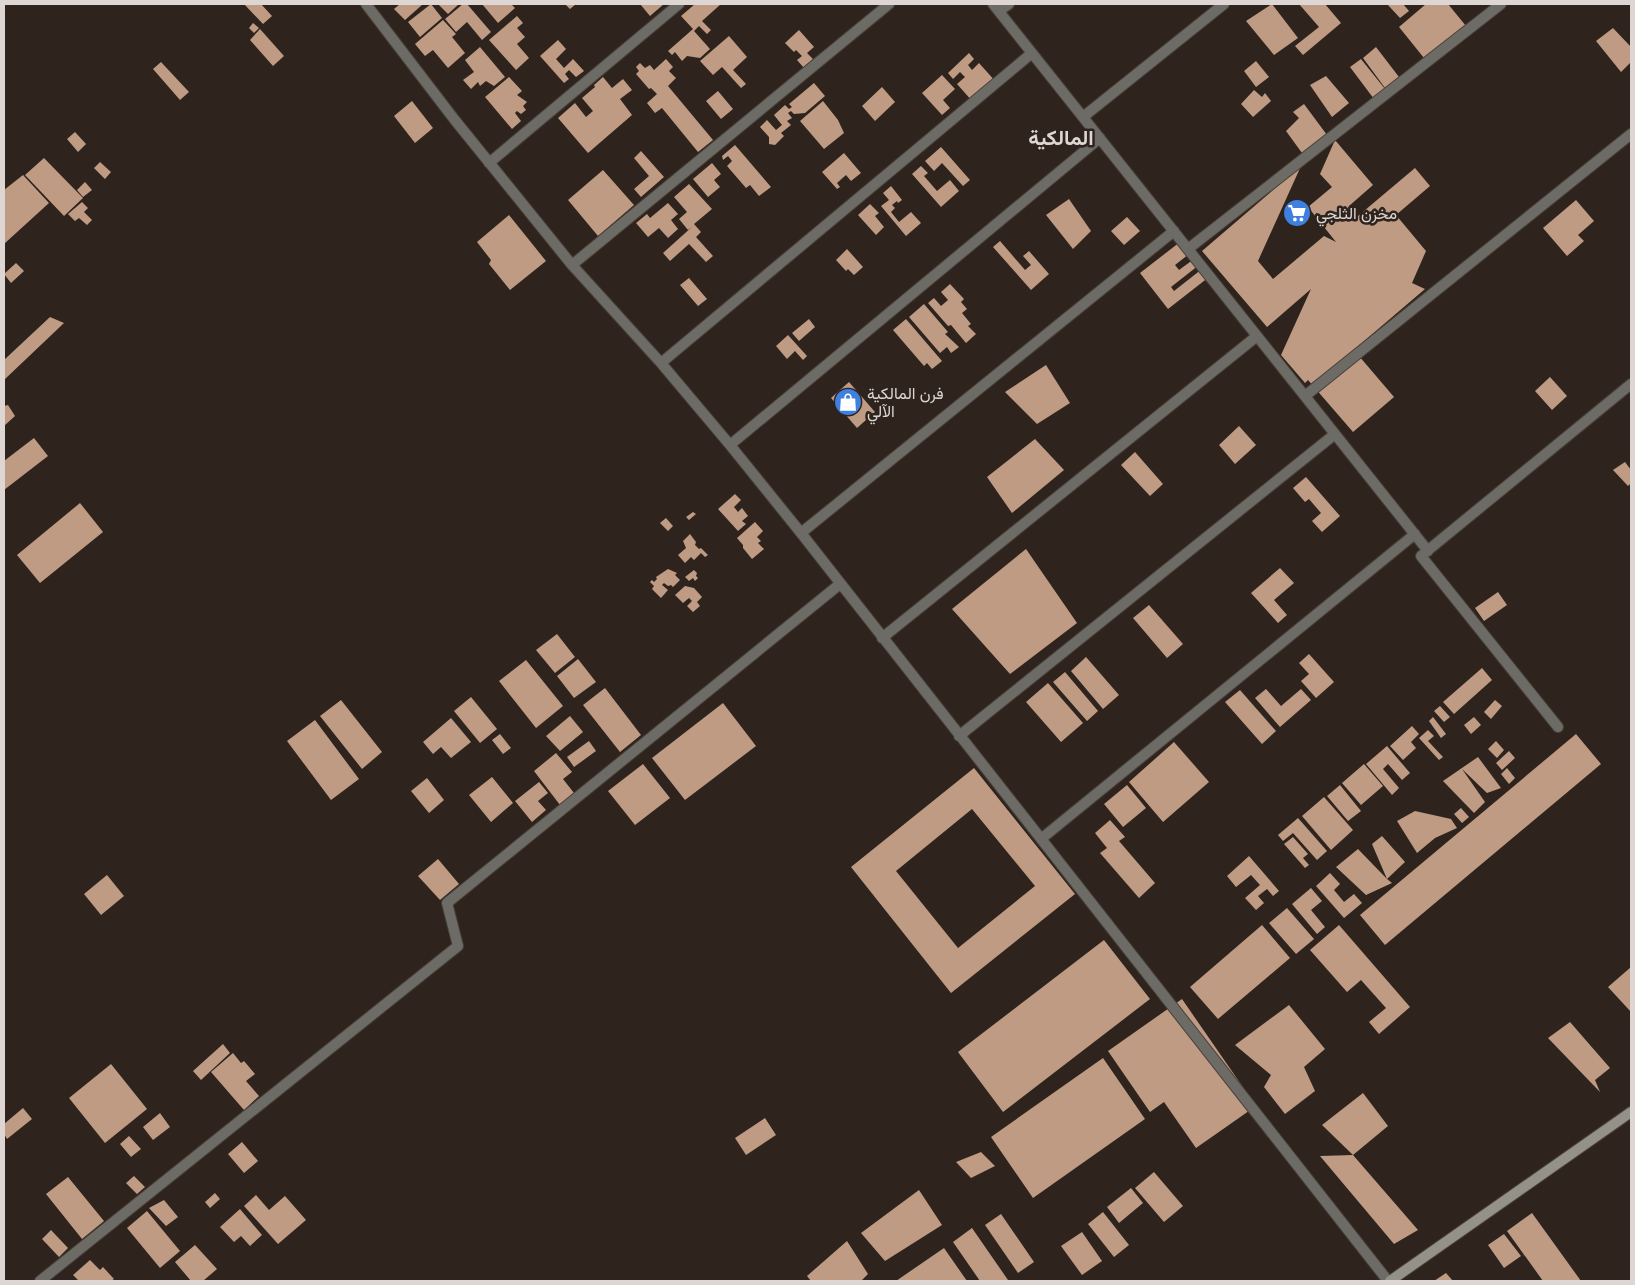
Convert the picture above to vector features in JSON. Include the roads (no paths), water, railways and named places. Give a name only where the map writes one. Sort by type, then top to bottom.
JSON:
[{"type":"main road","points":[[1389,1281],[1631,1112]]},
{"type":"street","points":[[489,163],[679,4]]},
{"type":"street","points":[[572,266],[889,4]]},
{"type":"street","points":[[1009,4],[996,8],[1428,551]]},
{"type":"street","points":[[1083,117],[1224,4]]},
{"type":"street","points":[[1188,249],[1500,4]]},
{"type":"street","points":[[368,5],[489,163],[572,266],[661,364],[801,533],[1389,1281]]},
{"type":"street","points":[[661,364],[1032,53]]},
{"type":"street","points":[[1305,396],[1631,134]]},
{"type":"street","points":[[730,445],[1100,138]]},
{"type":"street","points":[[801,533],[1174,231]]},
{"type":"street","points":[[882,638],[1257,336]]},
{"type":"street","points":[[1558,727],[1421,556],[1631,384]]},
{"type":"street","points":[[959,736],[1335,434]]},
{"type":"street","points":[[1041,839],[1415,534]]},
{"type":"street","points":[[40,1281],[458,946],[447,903],[840,584]]},
{"type":"place","name":"مخزن الثلجي","points":[[1297,213]]},
{"type":"place","name":"فرن المالكية الآلي","points":[[848,402]]},
{"type":"district","name":"المالكية","points":[[1061,138]]}]
